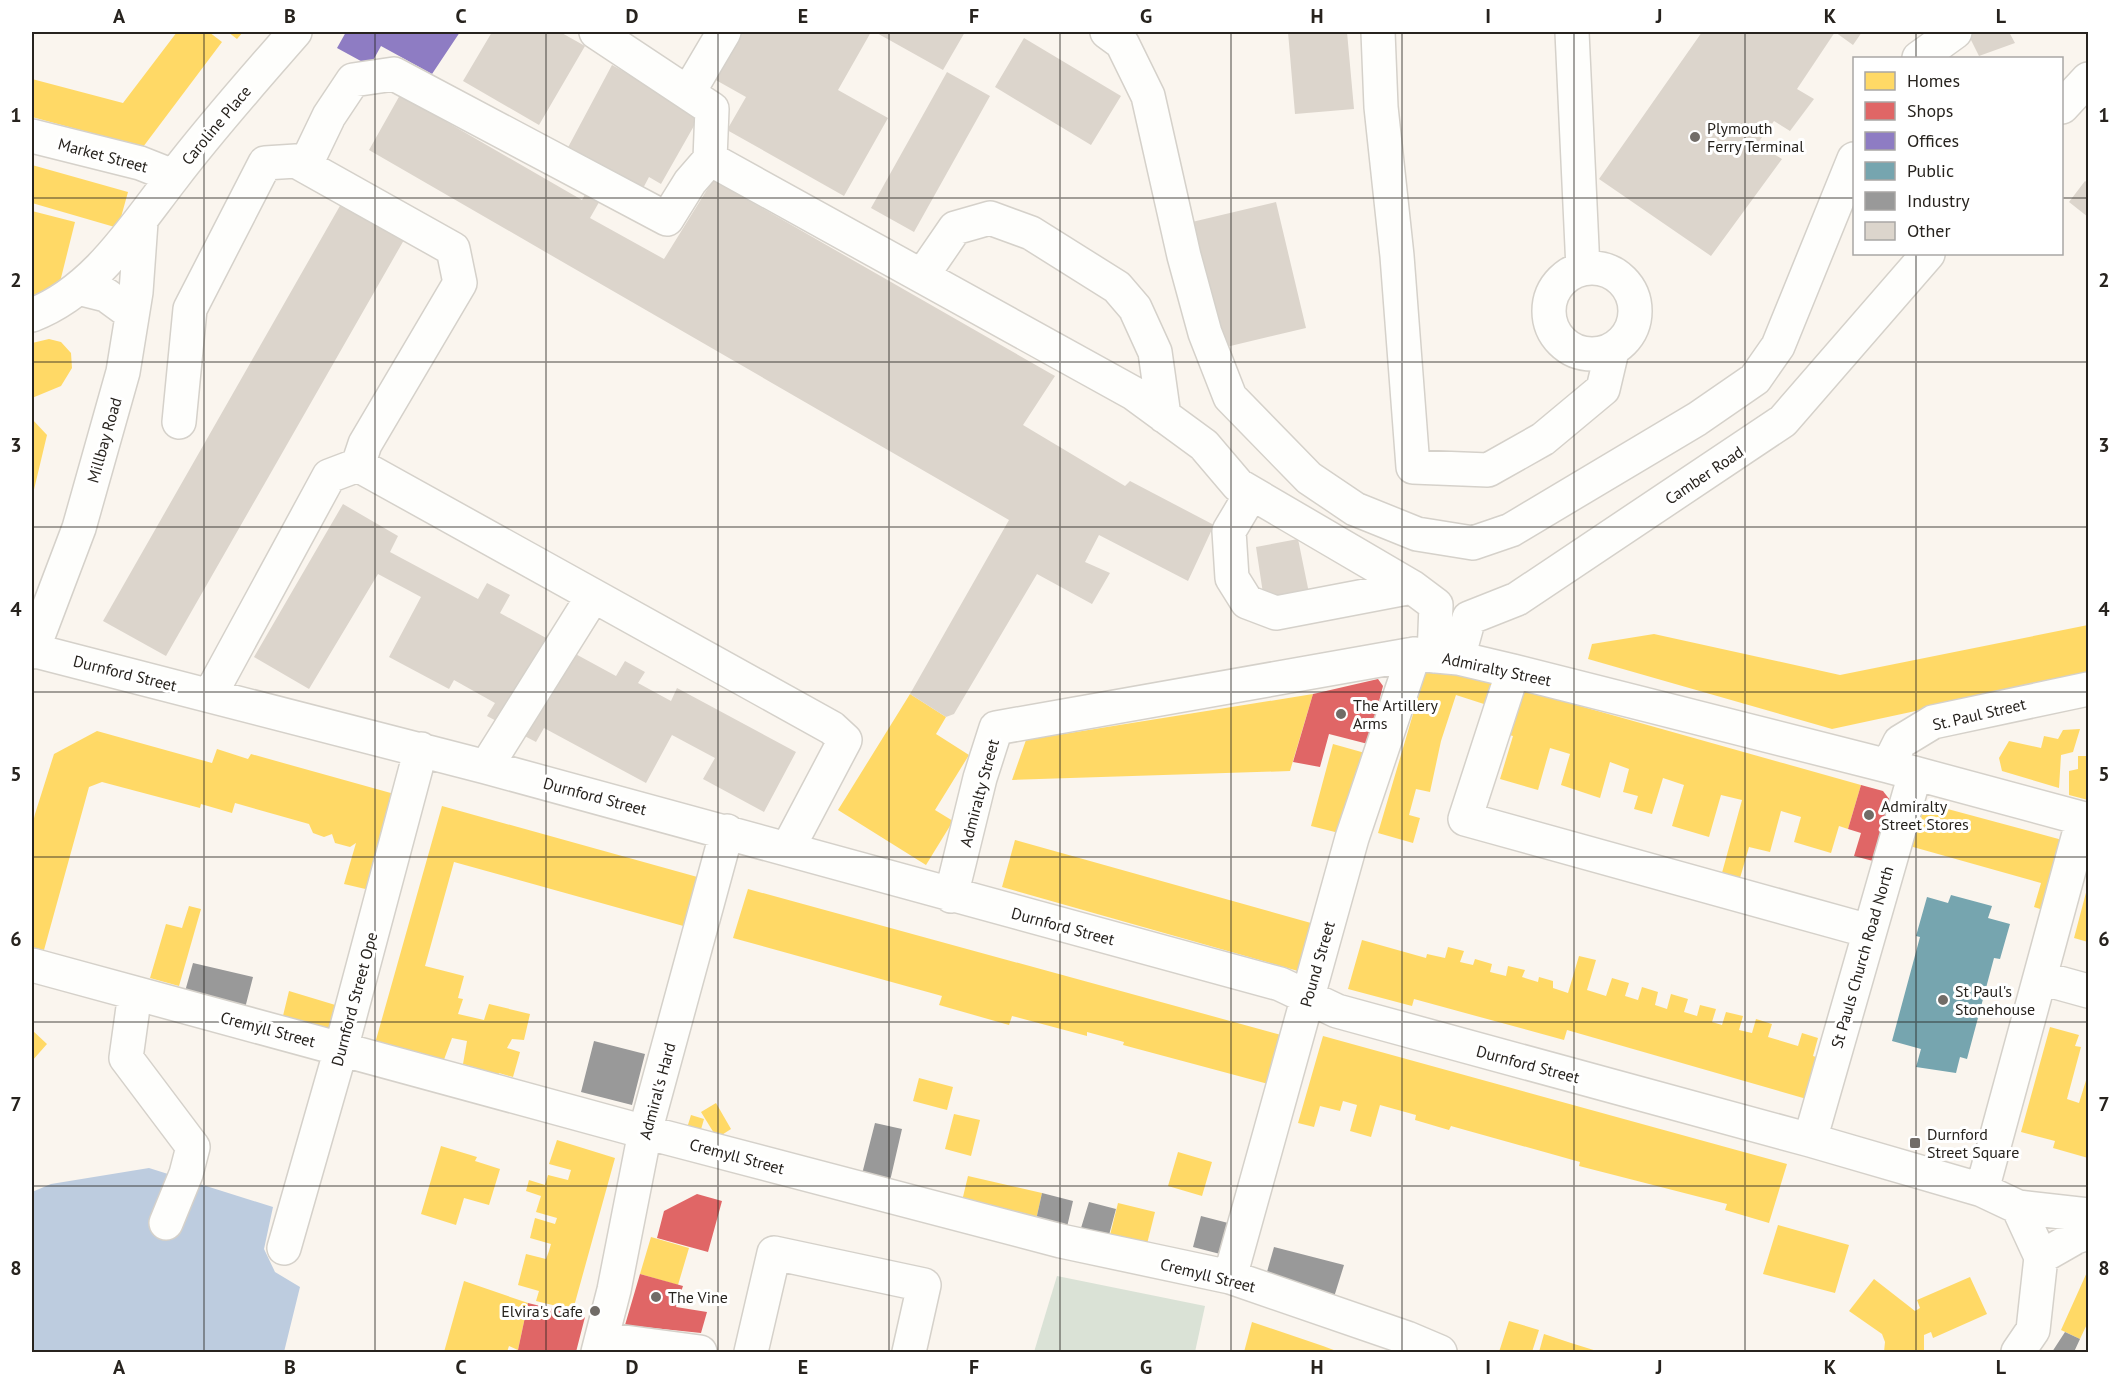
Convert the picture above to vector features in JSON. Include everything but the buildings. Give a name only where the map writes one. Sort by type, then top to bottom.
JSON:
[{"type":"street","name":"Caroline Place","points":[[32,315],[78,288],[141,222],[173,176],[294,32]]},
{"type":"street","points":[[305,166],[329,116],[353,80],[394,74],[667,219],[690,182],[710,159],[712,109],[596,32]]},
{"type":"street","points":[[688,93],[724,32]]},
{"type":"street","points":[[1107,32],[1122,43],[1148,96],[1184,256],[1205,333],[1230,397],[1308,478],[1355,509],[1418,534],[1473,543],[1511,530],[1697,420],[1755,379],[1778,346],[1853,161]]},
{"type":"street","points":[[1378,32],[1381,107],[1397,256],[1413,467],[1488,470],[1543,439],[1603,389],[1612,351]]},
{"type":"street","points":[[1572,32],[1583,269]]},
{"type":"street","points":[[1920,57],[1955,32]]},
{"type":"street","points":[[2063,105],[2088,79]]},
{"type":"street","name":"Market Street","points":[[32,136],[140,163],[173,176]]},
{"type":"street","points":[[710,159],[1132,393],[1204,445],[1238,485],[1412,587],[1436,605],[1436,656]]},
{"type":"street","points":[[180,422],[190,309],[265,163],[297,161],[453,249],[460,283],[365,444],[358,465]]},
{"type":"street","points":[[922,276],[955,228],[990,218],[1031,233],[1117,287],[1135,308],[1155,352],[1164,416]]},
{"type":"street","name":"Millbay Road","points":[[32,651],[79,528],[123,372],[132,314],[141,222]]},
{"type":"street","name":"Camber Road","points":[[1436,656],[1469,618],[1517,599],[1783,421],[1927,255]]},
{"type":"street","points":[[1583,269],[1610,271],[1624,281],[1636,306],[1629,336],[1612,351],[1593,355],[1567,347],[1554,332],[1550,319],[1550,301],[1558,284],[1571,273],[1583,269]]},
{"type":"street","points":[[78,288],[106,295],[132,314]]},
{"type":"street","points":[[210,695],[328,476],[358,465],[832,728],[845,740],[788,848]]},
{"type":"street","points":[[1251,494],[1229,531],[1232,578],[1247,602],[1275,613],[1412,587]]},
{"type":"street","points":[[486,767],[593,596]]},
{"type":"street","name":"Durnford Street","points":[[32,651],[421,749],[727,831],[951,896],[1280,984],[1337,1011],[1810,1140],[1982,1190],[2018,1207],[2088,1215]]},
{"type":"street","name":"Admiralty Street","points":[[951,896],[980,778],[996,728],[1436,656],[1513,671],[1902,770],[2086,820]]},
{"type":"street","name":"Pound Street","points":[[1230,1277],[1353,838],[1436,656]]},
{"type":"street","points":[[1513,671],[1465,819],[1869,931]]},
{"type":"street","name":"St. Paul Street","points":[[1902,770],[1900,742],[1933,722],[2088,689]]},
{"type":"street","name":"Durnford Street Ope","points":[[284,1248],[341,1049],[421,749]]},
{"type":"street","name":"St Pauls Church Road North","points":[[1810,1140],[1869,931],[1902,770]]},
{"type":"street","points":[[1982,1190],[2086,820]]},
{"type":"street","name":"Admiral's Hard","points":[[600,1346],[645,1132],[727,831]]},
{"type":"street","name":"Cremyll Street","points":[[32,965],[645,1132],[1061,1241],[1230,1277],[1407,1338],[1440,1353]]},
{"type":"street","points":[[2041,978],[2088,991]]},
{"type":"street","points":[[135,993],[126,1058],[193,1146],[186,1174],[166,1223]]},
{"type":"street","points":[[2018,1207],[2041,1257],[2033,1330],[2018,1353]]},
{"type":"street","points":[[2041,1257],[2076,1237],[2088,1233]]},
{"type":"street","points":[[752,1353],[774,1252],[924,1285],[909,1353]]},
{"type":"street","points":[[600,1346],[678,1351]]},
{"type":"shaded area","points":[[1057,1276],[1205,1306],[1195,1352],[1034,1352]]},
{"type":"water","points":[[149,1168],[273,1207],[264,1249],[275,1272],[300,1287],[284,1352],[32,1352],[32,1192],[51,1184]]},
{"type":"place","name":"Plymouth Ferry Terminal","points":[[1695,137]]},
{"type":"place","name":"The Artillery Arms","points":[[1341,714]]},
{"type":"place","name":"Admiralty Street Stores","points":[[1869,815]]},
{"type":"place","name":"St Paul's Stonehouse","points":[[1943,1000]]},
{"type":"place","name":"Durnford Street Square","points":[[1915,1143]]},
{"type":"place","name":"The Vine","points":[[656,1297]]},
{"type":"place","name":"Elvira's Cafe","points":[[595,1311]]}]
